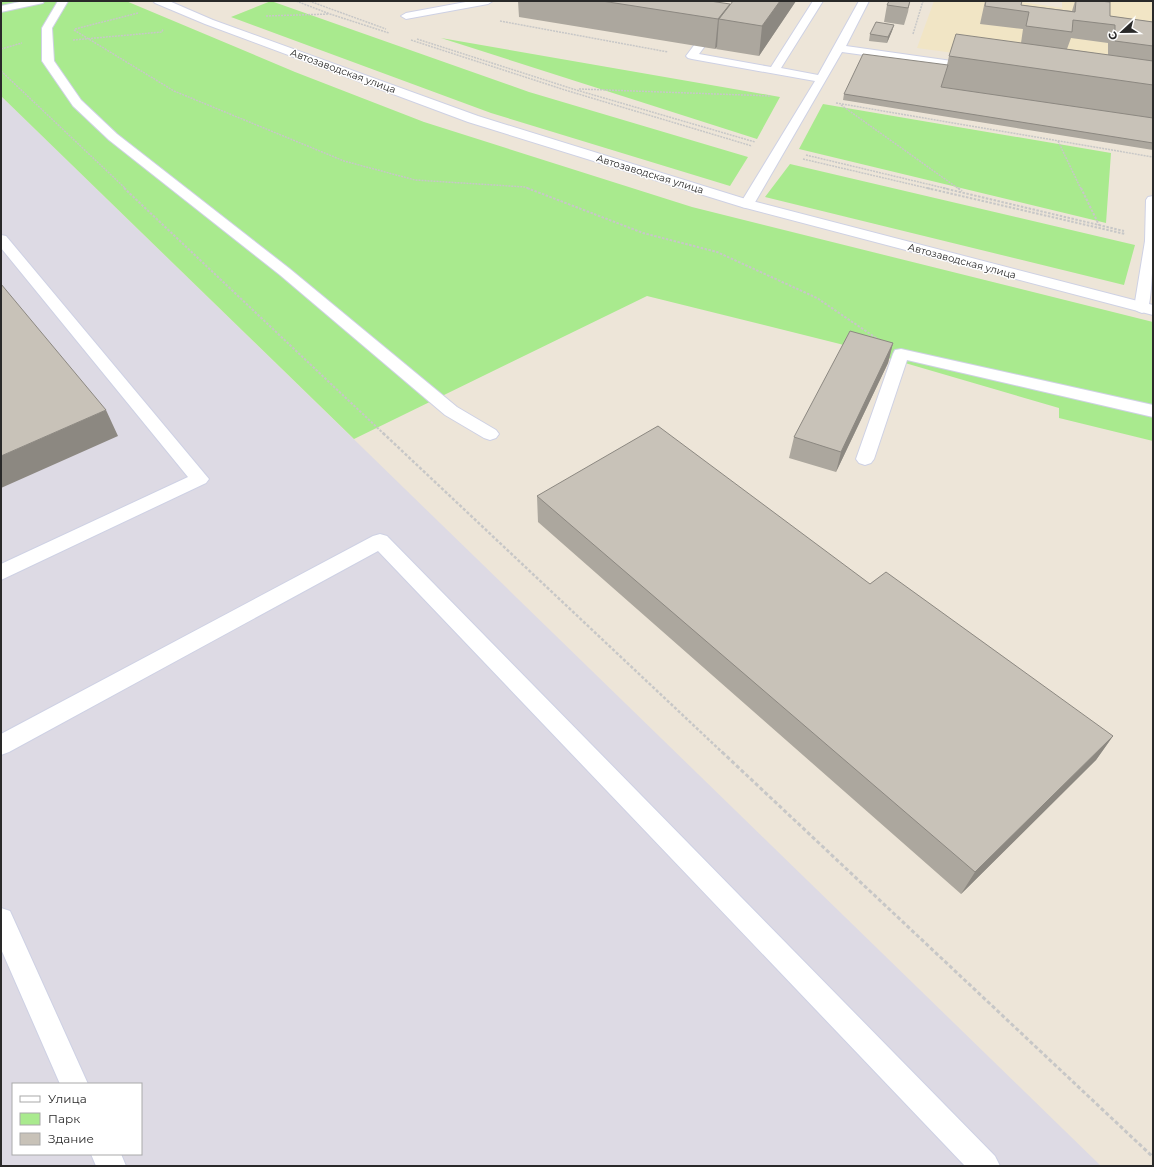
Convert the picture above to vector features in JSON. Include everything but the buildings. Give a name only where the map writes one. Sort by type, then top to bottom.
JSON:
[{"type":"main road","name":"Автозаводская улица","points":[[159,1],[209,22],[473,119],[748,204],[1147,309]]},
{"type":"lane","points":[[1,9],[39,1]]},
{"type":"lane","points":[[63,1],[47,28],[48,61],[77,103],[113,137],[285,272],[451,411],[490,434]]},
{"type":"lane","points":[[406,16],[488,1]]},
{"type":"lane","points":[[774,71],[818,1]]},
{"type":"lane","points":[[748,204],[822,79],[864,1]]},
{"type":"lane","points":[[699,46],[692,56],[822,79]]},
{"type":"lane","points":[[839,48],[983,69]]},
{"type":"lane","points":[[1147,309],[1153,200]]},
{"type":"lane","points":[[1,239],[200,479],[1,573]]},
{"type":"lane","points":[[865,459],[901,354],[1153,411]]},
{"type":"lane","points":[[1,745],[380,541],[985,1166]]},
{"type":"lane","points":[[1,920],[74,1083]]},
{"type":"lane","points":[[106,1155],[111,1166]]},
{"type":"path","points":[[296,1],[330,14],[392,34]]},
{"type":"path","points":[[309,1],[342,14],[391,30]]},
{"type":"path","points":[[906,58],[923,1]]},
{"type":"path","points":[[263,16],[342,14]]},
{"type":"path","points":[[53,18],[174,91],[344,161],[415,180],[525,187],[643,233],[717,252],[817,298],[901,354]]},
{"type":"path","points":[[497,21],[692,56]]},
{"type":"path","points":[[47,42],[162,32]]},
{"type":"path","points":[[412,37],[573,89],[778,151],[964,193],[1100,225],[1152,239]]},
{"type":"path","points":[[406,38],[565,90],[778,151],[1152,239]]},
{"type":"path","points":[[1,71],[424,472],[1153,1157]]},
{"type":"path","points":[[565,90],[758,94],[839,104],[1153,157]]},
{"type":"path","points":[[839,104],[964,193]]},
{"type":"path","points":[[1058,141],[1100,225]]},
{"type":"shaded area","points":[[934,1],[1014,1],[1062,8],[1062,1],[1153,1],[1153,80],[917,48]]},
{"type":"shaded area","points":[[1,96],[1101,1166],[1,1166]]},
{"type":"green space","points":[[1,1],[126,1],[295,72],[424,122],[692,207],[1153,322],[1153,441],[1059,418],[1059,408],[840,344],[647,296],[354,439],[1,96]]},
{"type":"green space","points":[[271,1],[529,92],[748,157],[730,186],[491,113],[231,17]]},
{"type":"green space","points":[[441,38],[780,97],[757,139]]},
{"type":"green space","points":[[823,104],[1111,153],[1106,223],[799,149]]},
{"type":"green space","points":[[790,164],[1135,245],[1124,285],[765,197]]}]
